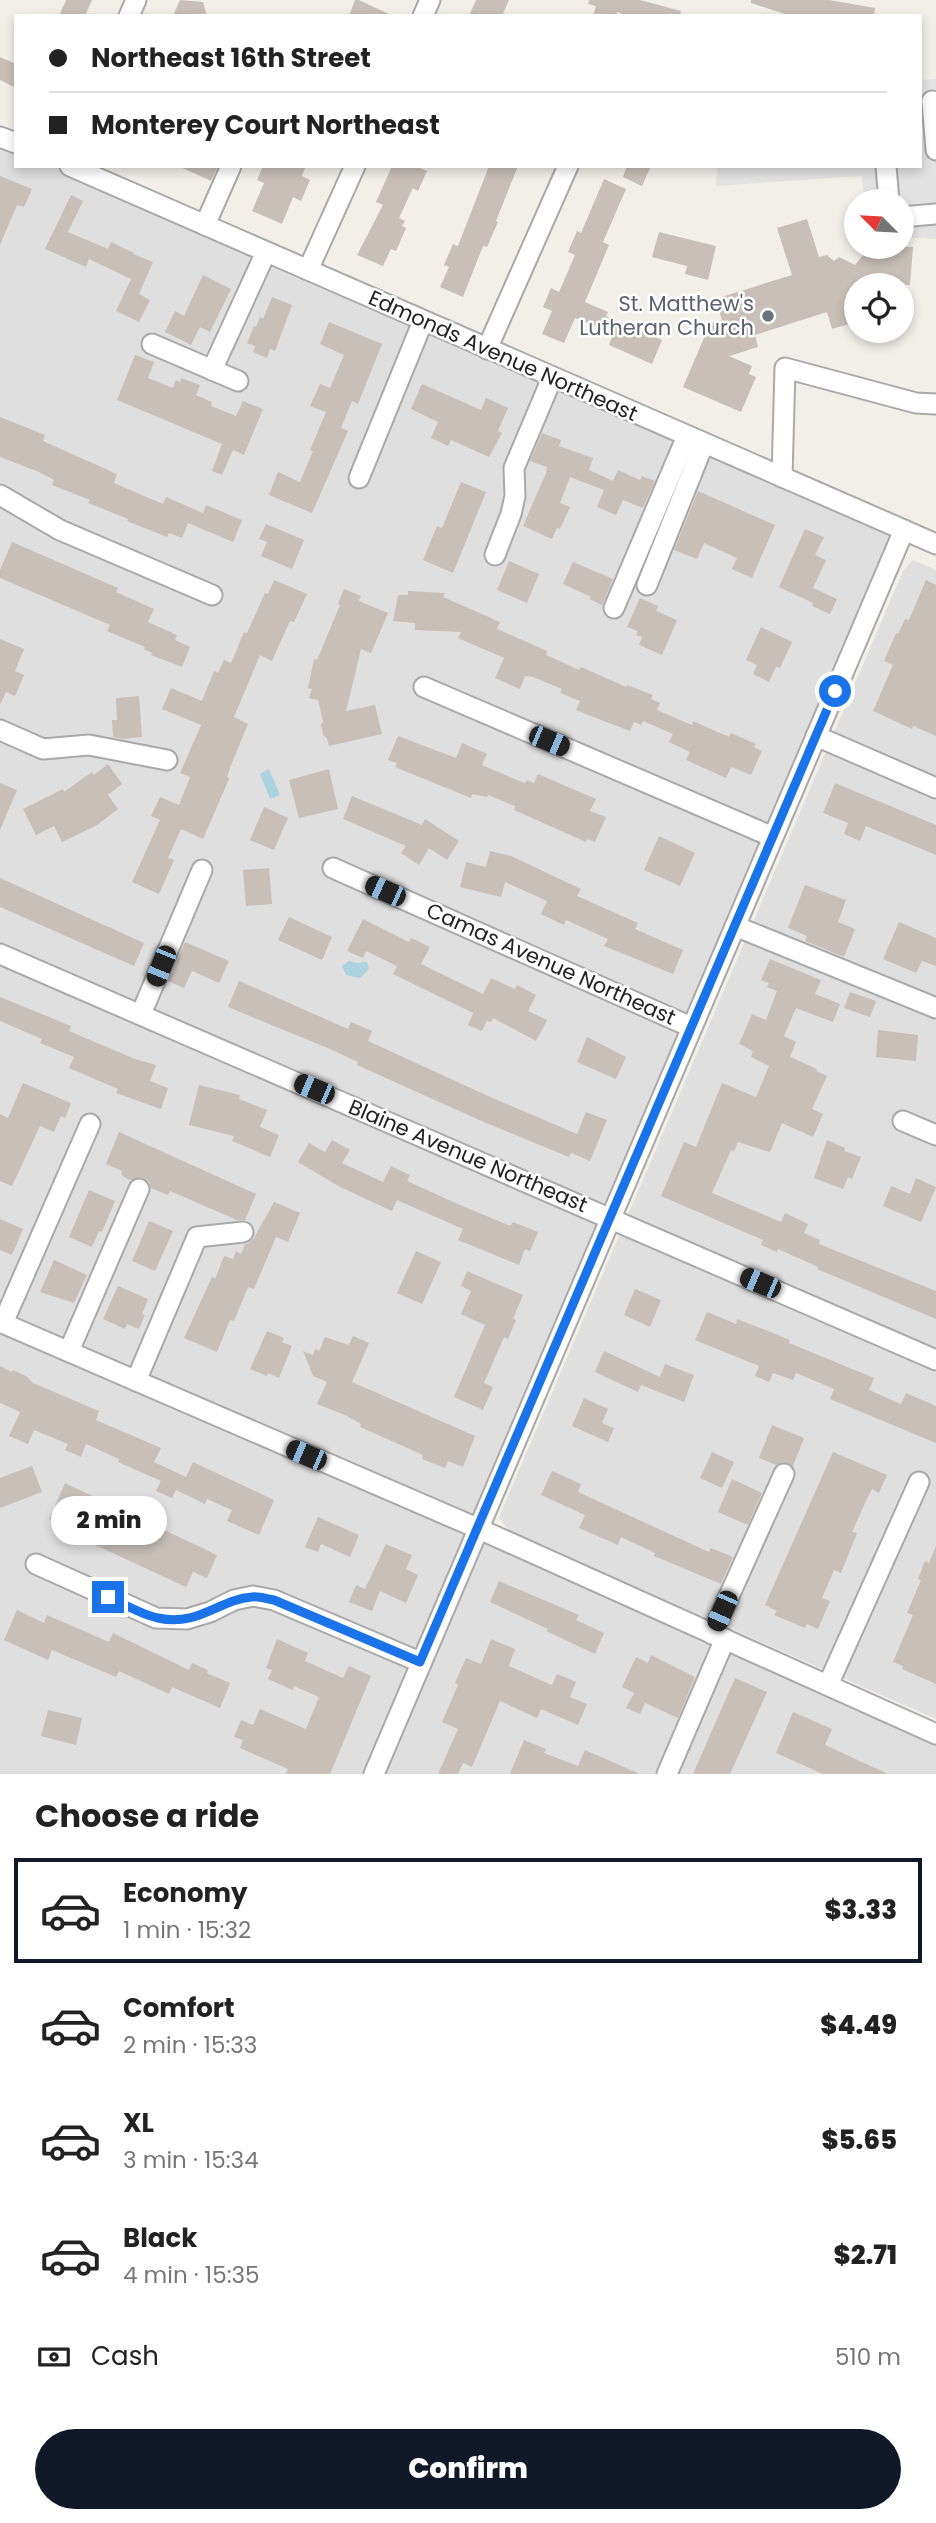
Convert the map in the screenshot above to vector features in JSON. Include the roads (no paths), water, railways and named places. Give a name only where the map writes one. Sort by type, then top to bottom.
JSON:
[{"type":"street","points":[[929,101],[936,151]]},
{"type":"street","name":"Edmonds Avenue Northeast","points":[[75,168],[936,544]]},
{"type":"street","points":[[205,225],[230,168]]},
{"type":"street","points":[[307,270],[354,168]]},
{"type":"street","points":[[487,349],[567,168]]},
{"type":"street","points":[[886,168],[888,189]]},
{"type":"street","points":[[914,216],[936,214]]},
{"type":"street","points":[[212,370],[266,252]]},
{"type":"street","points":[[359,478],[423,321]]},
{"type":"street","points":[[152,344],[238,381]]},
{"type":"street","points":[[782,477],[785,368],[916,403],[936,404]]},
{"type":"street","points":[[495,555],[515,496],[514,468],[552,378]]},
{"type":"street","points":[[647,585],[696,440]]},
{"type":"street","points":[[614,608],[696,440]]},
{"type":"street","points":[[0,495],[61,530],[212,595]]},
{"type":"street","points":[[374,1774],[904,530]]},
{"type":"street","points":[[424,687],[773,837]]},
{"type":"street","points":[[0,730],[43,749],[89,745],[167,760]]},
{"type":"street","points":[[816,736],[936,788]]},
{"type":"street","name":"Camas Avenue Northeast","points":[[334,868],[691,1027]]},
{"type":"street","points":[[141,1014],[202,870]]},
{"type":"street","points":[[735,926],[936,1008]]},
{"type":"street","name":"Blaine Avenue Northeast","points":[[0,954],[936,1360]]},
{"type":"street","points":[[903,1121],[936,1135]]},
{"type":"street","points":[[90,1124],[1,1322],[477,1528],[936,1734]]},
{"type":"street","points":[[69,1351],[139,1189]]},
{"type":"street","points":[[136,1381],[197,1237],[243,1231]]},
{"type":"street","points":[[667,1774],[784,1474]]},
{"type":"street","points":[[828,1685],[919,1482]]},
{"type":"street","points":[[36,1564],[156,1618],[187,1619],[210,1612],[234,1600],[253,1596],[274,1600],[420,1662]]},
{"type":"water","points":[[269,769],[280,795],[270,799],[260,774]]},
{"type":"water","points":[[349,961],[367,962],[369,969],[360,978],[346,975],[342,966]]},
{"type":"place","name":"St. Matthew's Lutheran Church","points":[[768,316]]}]
